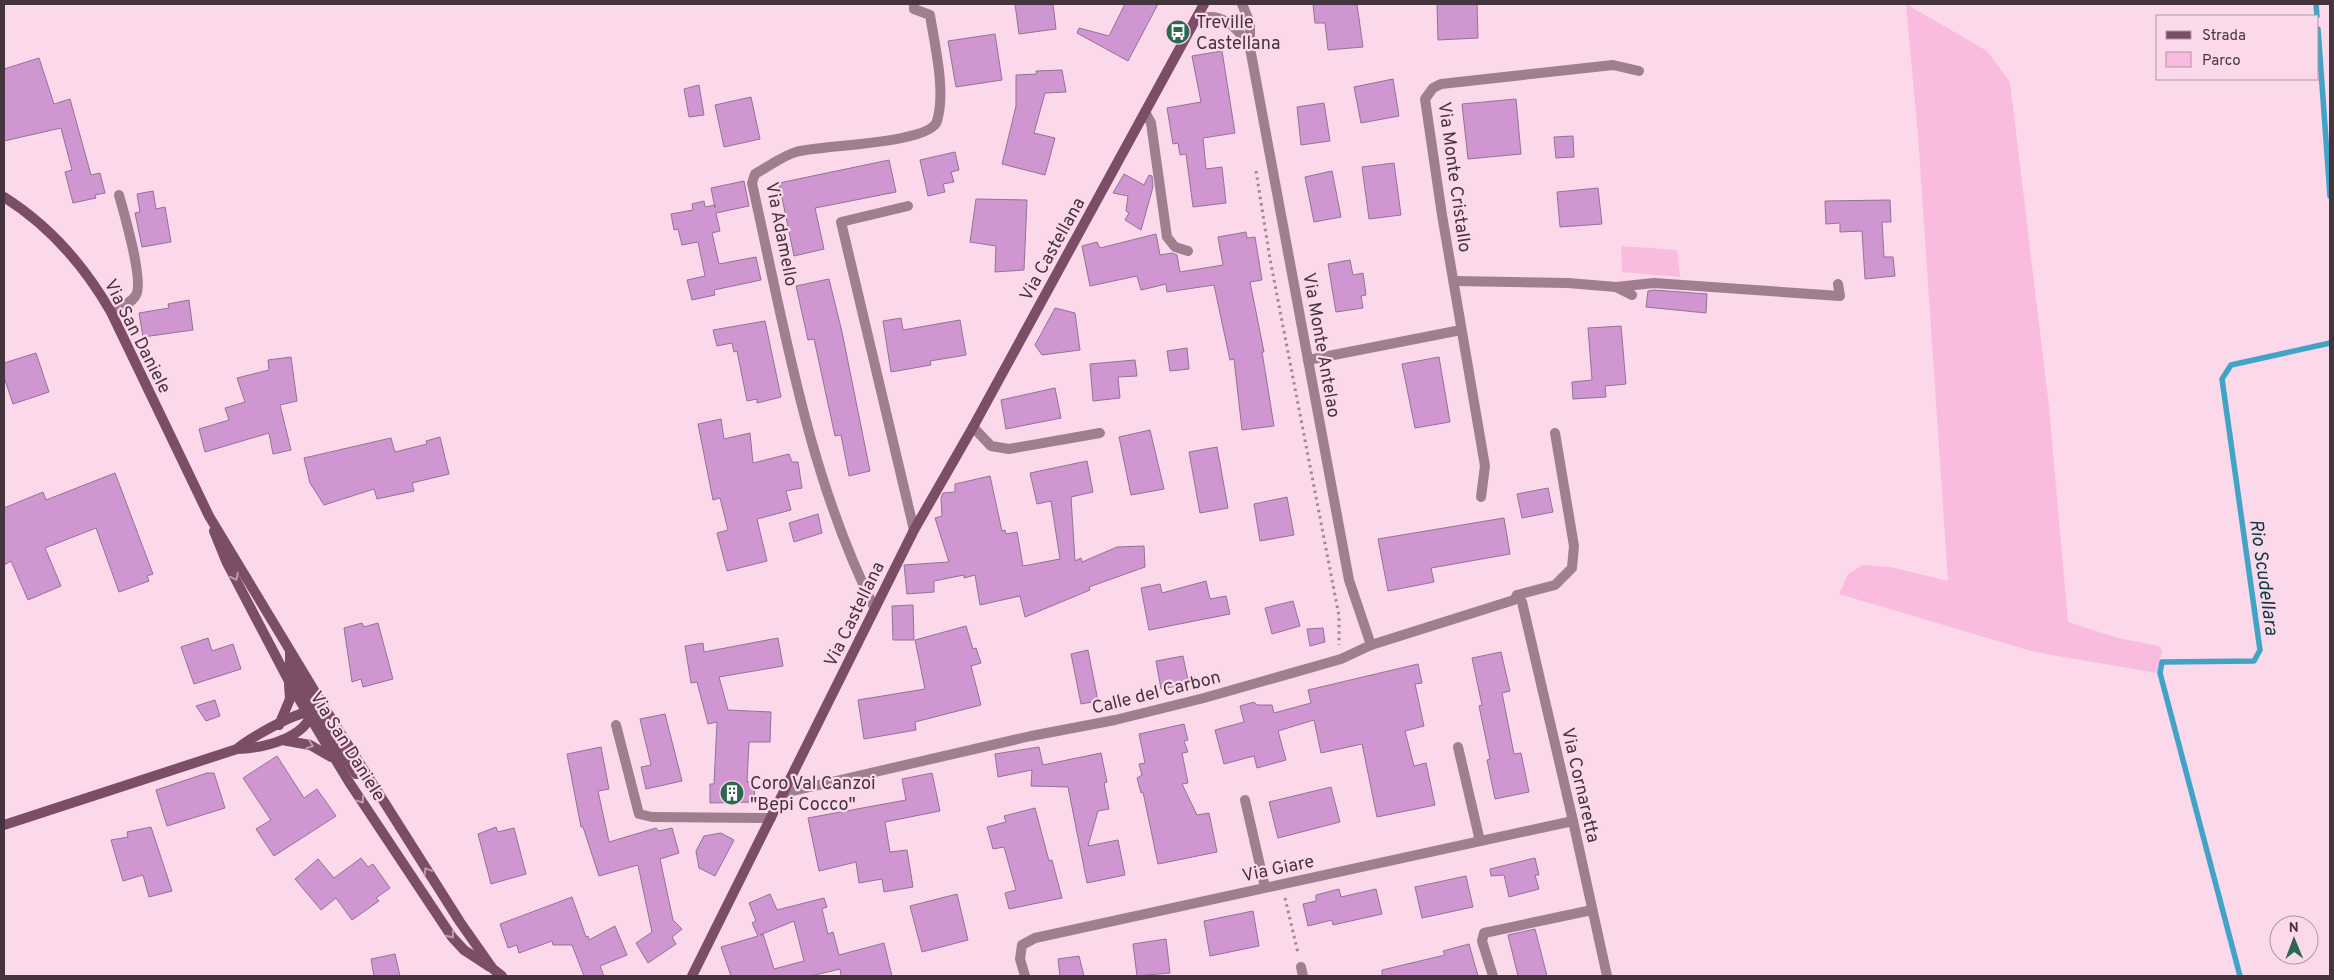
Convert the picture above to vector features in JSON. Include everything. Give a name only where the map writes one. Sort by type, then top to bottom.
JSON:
[{"type":"street","name":"Via Adamello","points":[[874,607],[840,530],[807,428],[752,183],[755,174],[795,152],[888,140],[929,131],[937,123],[941,94],[930,15],[914,9],[914,4]]},
{"type":"street","name":"Via Castellana","points":[[692,976],[914,530],[973,427],[1204,4]]},
{"type":"street","name":"Via Monte Antelao","points":[[1242,4],[1250,23],[1250,48],[1349,580],[1371,645]]},
{"type":"street","points":[[1194,21],[1204,16],[1224,20],[1239,32],[1250,48]]},
{"type":"street","name":"Via Monte Cristallo","points":[[1481,497],[1485,466],[1461,330],[1425,99],[1433,88],[1441,84],[1613,65],[1639,71]]},
{"type":"street","points":[[1145,112],[1151,123],[1167,237],[1175,246],[1188,251]]},
{"type":"street","points":[[111,312],[130,303],[138,293],[139,278],[119,195]]},
{"type":"street","name":"Via San Daniele","points":[[4,197],[32,215],[57,239],[95,284],[111,312],[209,516],[290,652],[365,772],[460,922],[493,969]]},
{"type":"street","points":[[908,206],[841,222],[914,530]]},
{"type":"street","points":[[1454,281],[1568,283],[1616,287],[1654,283],[1840,296],[1838,284]]},
{"type":"street","points":[[1616,287],[1632,295]]},
{"type":"street","points":[[1308,360],[1461,330]]},
{"type":"street","points":[[973,427],[991,446],[1009,449],[1100,433]]},
{"type":"street","name":"Calle del Carbon","points":[[784,793],[1031,736],[1115,720],[1195,700],[1341,660],[1371,645],[1556,585],[1572,568],[1574,546],[1555,433]]},
{"type":"street","name":"Via San Daniele","points":[[209,516],[223,554],[288,680],[310,714],[335,759],[452,937],[469,954],[502,976]]},
{"type":"street","name":"Via Cornaretta","points":[[1520,598],[1574,821],[1607,976]]},
{"type":"street","points":[[4,825],[237,749],[281,740],[301,728],[313,709],[303,688],[290,669],[290,652]]},
{"type":"street","points":[[279,725],[290,698],[288,680]]},
{"type":"street","points":[[237,749],[244,743],[279,725],[310,714],[320,719],[356,774],[365,772]]},
{"type":"street","points":[[616,725],[639,814],[662,817],[771,818]]},
{"type":"street","points":[[281,740],[310,745],[335,759]]},
{"type":"street","points":[[1458,746],[1480,841]]},
{"type":"street","points":[[1245,800],[1265,888]]},
{"type":"street","name":"Via Giare","points":[[1024,976],[1020,960],[1022,945],[1035,938],[1574,821]]},
{"type":"street","points":[[1493,976],[1482,941],[1484,933],[1592,910]]},
{"type":"path","points":[[1254,162],[1270,259],[1339,616],[1339,649]]},
{"type":"path","points":[[1285,895],[1302,972]]},
{"type":"green space","points":[[1906,4],[1987,51],[2010,82],[2049,407],[2068,622],[2118,638],[2159,646],[2162,651],[2157,673],[2035,652],[1839,594],[1848,574],[1863,565],[1891,567],[1948,581],[1918,135]]},
{"type":"green space","points":[[1621,246],[1677,250],[1680,277],[1622,272]]},
{"type":"building","points":[[1015,4],[1053,4],[1056,29],[1019,34]]},
{"type":"building","points":[[1125,4],[1158,4],[1128,61],[1077,33],[1079,28],[1109,36]]},
{"type":"building","points":[[1313,4],[1357,4],[1363,47],[1328,50],[1325,23],[1315,23]]},
{"type":"building","points":[[1437,4],[1477,4],[1478,38],[1438,40]]},
{"type":"building","points":[[995,34],[1002,80],[956,87],[948,41]]},
{"type":"building","points":[[1222,51],[1235,133],[1203,138],[1206,169],[1222,167],[1226,203],[1193,207],[1186,154],[1180,155],[1178,143],[1173,144],[1167,108],[1201,102],[1192,56]]},
{"type":"building","points":[[39,58],[54,104],[70,99],[91,175],[100,173],[105,193],[95,195],[96,198],[73,203],[65,172],[72,170],[61,128],[4,141],[4,69]]},
{"type":"building","points":[[1062,70],[1066,92],[1045,93],[1034,133],[1055,138],[1045,175],[1002,164],[1016,106],[1016,75],[1037,74],[1036,71]]},
{"type":"building","points":[[1393,79],[1399,116],[1361,123],[1354,87]]},
{"type":"building","points":[[699,85],[704,115],[689,117],[684,89]]},
{"type":"building","points":[[751,97],[760,139],[724,147],[715,105]]},
{"type":"building","points":[[1516,99],[1521,154],[1468,159],[1462,104]]},
{"type":"building","points":[[1324,103],[1330,141],[1301,145],[1297,107]]},
{"type":"building","points":[[1573,136],[1574,157],[1556,158],[1554,137]]},
{"type":"building","points":[[955,152],[959,170],[951,172],[954,182],[943,184],[945,192],[928,196],[920,160]]},
{"type":"building","points":[[889,160],[896,192],[815,208],[824,249],[794,256],[779,183]]},
{"type":"building","points":[[1394,163],[1401,215],[1369,219],[1362,167]]},
{"type":"building","points":[[1332,171],[1341,217],[1314,222],[1305,177]]},
{"type":"building","points":[[1124,174],[1144,185],[1149,175],[1152,176],[1153,187],[1141,230],[1125,220],[1129,213],[1126,211],[1128,196],[1113,193]]},
{"type":"building","points":[[744,181],[749,206],[716,213],[720,231],[712,233],[719,264],[756,257],[761,280],[714,290],[715,295],[692,300],[687,280],[705,276],[698,242],[682,245],[678,229],[674,230],[671,214],[693,210],[692,204],[704,201],[705,207],[714,205],[711,188]]},
{"type":"building","points":[[1598,188],[1602,224],[1560,227],[1557,192]]},
{"type":"building","points":[[153,191],[156,209],[165,207],[171,242],[142,247],[135,213],[140,212],[137,194]]},
{"type":"building","points":[[976,199],[1027,200],[1024,270],[995,272],[996,246],[970,242]]},
{"type":"building","points":[[1890,200],[1891,222],[1882,222],[1884,257],[1893,257],[1895,276],[1865,279],[1862,231],[1840,232],[1840,223],[1826,224],[1825,201]]},
{"type":"building","points":[[1246,232],[1247,238],[1255,237],[1262,280],[1250,282],[1264,352],[1262,352],[1274,426],[1242,430],[1234,359],[1230,360],[1214,285],[1167,292],[1166,284],[1141,290],[1137,276],[1090,286],[1082,246],[1097,242],[1100,248],[1156,234],[1160,255],[1172,253],[1177,255],[1180,272],[1223,265],[1218,237]]},
{"type":"building","points":[[1350,260],[1353,275],[1363,273],[1366,295],[1361,296],[1363,308],[1336,312],[1328,264]]},
{"type":"building","points":[[829,279],[842,332],[870,471],[849,476],[841,435],[835,436],[814,339],[808,340],[796,286]]},
{"type":"building","points":[[1648,291],[1707,294],[1706,313],[1646,307]]},
{"type":"building","points":[[189,300],[193,330],[143,337],[139,313],[169,308],[168,304]]},
{"type":"building","points":[[1055,308],[1075,313],[1080,350],[1042,355],[1035,345]]},
{"type":"building","points":[[901,318],[903,330],[960,320],[966,355],[930,361],[931,365],[891,372],[883,321]]},
{"type":"building","points":[[765,321],[781,397],[757,403],[757,399],[747,401],[737,351],[734,352],[732,343],[717,346],[713,330]]},
{"type":"building","points":[[1621,326],[1626,384],[1605,386],[1606,397],[1573,399],[1572,382],[1592,380],[1588,328]]},
{"type":"building","points":[[1187,348],[1189,369],[1170,371],[1167,351]]},
{"type":"building","points":[[36,353],[49,392],[13,404],[4,377],[4,363]]},
{"type":"building","points":[[291,357],[297,401],[280,405],[291,450],[273,454],[269,433],[205,452],[199,429],[229,420],[225,408],[245,402],[237,378],[269,370],[268,360]]},
{"type":"building","points":[[1439,357],[1450,422],[1415,428],[1402,364]]},
{"type":"building","points":[[1135,360],[1137,376],[1118,377],[1120,398],[1093,401],[1090,364]]},
{"type":"building","points":[[1055,388],[1061,418],[1006,429],[1001,400]]},
{"type":"building","points":[[721,419],[724,439],[750,433],[753,463],[789,454],[792,462],[798,462],[802,488],[786,491],[791,510],[757,519],[767,561],[727,571],[717,533],[728,530],[720,498],[713,500],[698,424]]},
{"type":"building","points":[[1150,430],[1164,489],[1131,495],[1119,437]]},
{"type":"building","points":[[440,437],[449,474],[412,483],[414,491],[377,499],[374,489],[324,505],[310,483],[304,458],[391,438],[395,452],[427,444],[426,441]]},
{"type":"building","points":[[1217,447],[1228,508],[1200,513],[1189,452]]},
{"type":"building","points":[[1087,461],[1093,492],[1071,497],[1075,561],[1081,558],[1082,562],[1117,547],[1144,546],[1145,567],[1089,587],[1090,590],[1025,617],[1020,596],[980,605],[975,575],[964,578],[964,575],[934,581],[934,592],[907,594],[904,565],[949,562],[935,518],[942,516],[941,498],[943,493],[955,492],[955,484],[990,476],[1002,531],[1005,530],[1006,534],[1017,532],[1023,566],[1060,559],[1051,501],[1037,504],[1030,473]]},
{"type":"building","points":[[115,473],[153,574],[147,576],[149,581],[119,592],[96,528],[45,548],[61,586],[28,600],[11,561],[4,565],[4,508],[43,492],[46,500]]},
{"type":"building","points":[[1548,488],[1553,512],[1522,518],[1517,494]]},
{"type":"building","points":[[1287,497],[1294,535],[1260,541],[1254,504]]},
{"type":"building","points":[[818,514],[822,533],[794,542],[789,523]]},
{"type":"building","points":[[1504,518],[1510,554],[1431,568],[1434,582],[1388,591],[1378,539]]},
{"type":"building","points":[[1206,581],[1210,599],[1226,596],[1230,614],[1149,630],[1141,588],[1160,584],[1162,593]]},
{"type":"building","points":[[1293,601],[1300,626],[1272,634],[1265,608]]},
{"type":"building","points":[[913,605],[914,640],[893,640],[892,606]]},
{"type":"building","points":[[362,623],[364,627],[378,623],[393,679],[363,687],[361,679],[352,682],[344,628]]},
{"type":"building","points":[[966,626],[973,649],[976,648],[981,663],[971,666],[981,705],[915,722],[916,730],[864,739],[858,700],[925,689],[915,640]]},
{"type":"building","points":[[1323,628],[1325,642],[1310,646],[1307,629]]},
{"type":"building","points":[[208,638],[212,651],[233,644],[241,669],[194,684],[181,647]]},
{"type":"building","points":[[778,638],[783,666],[719,677],[728,710],[771,712],[770,742],[749,742],[747,782],[754,782],[755,802],[710,803],[710,784],[714,784],[717,722],[708,724],[697,682],[691,683],[685,646],[703,643],[704,652]]},
{"type":"building","points":[[1088,650],[1098,701],[1081,704],[1071,654]]},
{"type":"building","points":[[1501,652],[1510,691],[1502,693],[1514,754],[1521,753],[1529,792],[1495,799],[1487,760],[1490,759],[1479,706],[1482,705],[1472,658]]},
{"type":"building","points":[[1183,656],[1188,680],[1176,682],[1177,686],[1161,689],[1156,661]]},
{"type":"building","points":[[1418,664],[1422,683],[1415,684],[1424,726],[1405,731],[1414,766],[1426,763],[1435,805],[1377,817],[1362,744],[1321,753],[1314,720],[1278,731],[1286,760],[1257,768],[1254,756],[1224,764],[1215,730],[1244,722],[1240,706],[1254,702],[1257,705],[1272,705],[1274,713],[1311,703],[1308,690]]},
{"type":"building","points":[[215,700],[220,716],[206,721],[196,706]]},
{"type":"building","points":[[665,714],[682,781],[646,789],[641,767],[651,765],[640,719]]},
{"type":"building","points":[[1184,724],[1188,740],[1184,741],[1188,752],[1182,753],[1188,783],[1182,784],[1197,815],[1209,813],[1217,852],[1158,864],[1143,792],[1141,793],[1137,778],[1142,775],[1139,764],[1145,763],[1139,734]]},
{"type":"building","points":[[601,747],[609,789],[598,791],[609,842],[656,828],[659,831],[672,828],[679,853],[660,859],[673,920],[682,929],[672,937],[676,944],[648,963],[636,943],[652,932],[638,865],[599,876],[583,827],[581,827],[567,754]]},
{"type":"building","points":[[1039,747],[1043,765],[1101,753],[1107,782],[1104,783],[1109,809],[1098,811],[1088,846],[1118,840],[1125,875],[1087,883],[1068,787],[1031,786],[1032,770],[998,777],[995,754]]},
{"type":"building","points":[[277,756],[304,798],[317,789],[336,816],[274,856],[256,829],[271,820],[243,778]]},
{"type":"building","points":[[207,773],[214,773],[225,808],[167,826],[156,790]]},
{"type":"building","points":[[932,773],[940,811],[885,822],[890,852],[907,850],[913,887],[884,892],[882,879],[859,883],[856,862],[819,871],[808,818],[906,800],[902,779]]},
{"type":"building","points":[[1331,787],[1340,822],[1278,838],[1269,802]]},
{"type":"building","points":[[1035,808],[1049,861],[1052,860],[1062,898],[1009,909],[1005,893],[1016,890],[1004,847],[993,849],[987,827],[1006,822],[1004,816]]},
{"type":"building","points":[[151,827],[172,891],[149,897],[143,875],[123,881],[111,840],[128,837],[127,832]]},
{"type":"building","points":[[496,827],[498,832],[514,828],[526,874],[491,884],[478,834]]},
{"type":"building","points":[[721,833],[734,840],[715,876],[699,868],[696,851],[704,836]]},
{"type":"building","points":[[361,858],[368,867],[373,864],[390,888],[376,898],[379,901],[352,920],[336,898],[321,910],[295,879],[318,859],[334,878]]},
{"type":"building","points":[[1535,858],[1539,875],[1535,875],[1539,889],[1509,897],[1504,875],[1491,876],[1490,869]]},
{"type":"building","points":[[1466,876],[1473,907],[1422,918],[1415,887]]},
{"type":"building","points":[[1339,889],[1341,897],[1376,889],[1382,914],[1333,925],[1332,920],[1308,926],[1303,904],[1316,901],[1316,895]]},
{"type":"building","points":[[770,894],[777,910],[824,898],[827,907],[822,909],[828,934],[833,932],[839,955],[884,943],[892,976],[841,976],[840,969],[811,976],[731,976],[721,947],[758,936],[752,923],[756,921],[749,903]],"holes":[[[794,921],[804,961],[774,969],[763,934],[760,935]]]},
{"type":"building","points":[[957,894],[968,940],[922,952],[910,906]]},
{"type":"building","points":[[572,897],[586,937],[588,936],[589,940],[615,926],[627,955],[600,966],[604,976],[584,976],[572,945],[553,945],[552,941],[519,953],[517,945],[508,948],[500,924]]},
{"type":"building","points":[[1253,911],[1259,946],[1210,956],[1204,921]]},
{"type":"building","points":[[1535,929],[1547,976],[1518,976],[1508,935]]},
{"type":"building","points":[[1166,939],[1170,973],[1137,976],[1133,944]]},
{"type":"building","points":[[1469,944],[1478,976],[1382,976],[1382,970],[1445,955],[1443,951]]},
{"type":"building","points":[[395,954],[400,976],[374,976],[371,959]]},
{"type":"building","points":[[1079,956],[1084,976],[1060,976],[1058,959]]},
{"type":"waterway","name":"Rio Scudellara","points":[[2316,4],[2317,15]]},
{"type":"waterway","name":"Rio Scudellara","points":[[2319,43],[2330,196]]},
{"type":"waterway","name":"Rio Scudellara","points":[[2240,976],[2160,673],[2162,662],[2254,661],[2260,650],[2222,379],[2231,365],[2330,343]]},
{"type":"place","name":"Treville Castellana","points":[[1178,32]]},
{"type":"place","name":"Coro Val Canzoi \"Bepi Cocco\"","points":[[732,793]]}]
